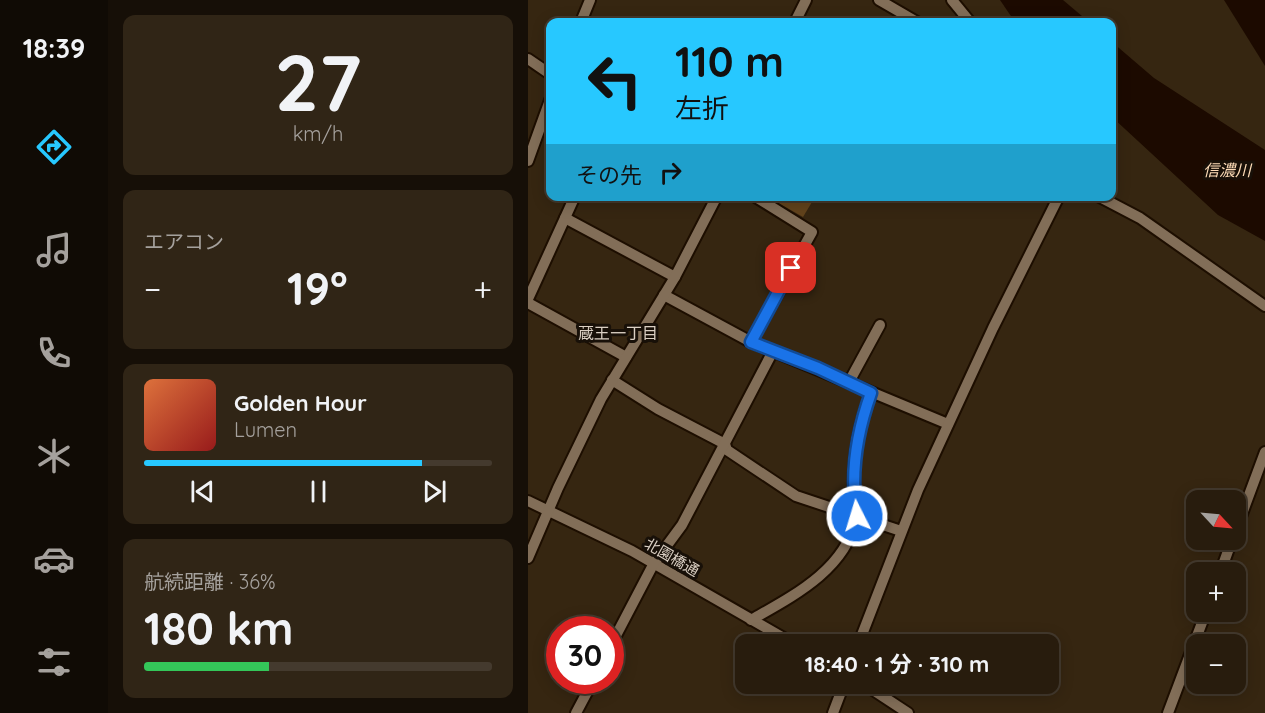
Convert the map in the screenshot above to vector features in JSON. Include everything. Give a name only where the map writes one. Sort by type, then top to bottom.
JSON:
[{"type":"street","points":[[797,18],[806,0]]},
{"type":"street","points":[[879,0],[911,18]]},
{"type":"street","points":[[952,0],[967,18]]},
{"type":"street","points":[[582,18],[586,1]]},
{"type":"street","points":[[528,59],[546,71]]},
{"type":"street","points":[[528,160],[533,130],[546,107]]},
{"type":"street","points":[[529,293],[573,201]]},
{"type":"street","points":[[528,558],[548,511],[612,380],[675,277],[714,201]]},
{"type":"street","points":[[751,342],[812,232],[762,201]]},
{"type":"street","points":[[862,634],[902,531],[948,424],[1057,201]]},
{"type":"street","points":[[1108,201],[1140,218],[1265,306]]},
{"type":"street","points":[[565,218],[675,277]]},
{"type":"street","points":[[664,296],[751,342],[948,424]]},
{"type":"street","points":[[528,303],[626,357]]},
{"type":"street","points":[[849,382],[880,325]]},
{"type":"street","points":[[624,620],[654,563],[682,525],[773,351]]},
{"type":"street","points":[[612,380],[658,409],[725,444],[727,450],[796,496],[902,531]]},
{"type":"street","points":[[751,620],[791,599],[841,555],[857,516],[854,496],[859,424],[871,393]]},
{"type":"street","points":[[1246,503],[1265,452]]},
{"type":"street","name":"北園橋通","points":[[528,501],[654,563],[776,634]]},
{"type":"street","points":[[1168,713],[1202,622]]},
{"type":"street","points":[[576,713],[586,694]]},
{"type":"street","points":[[833,713],[840,694]]},
{"type":"street","points":[[879,694],[908,713]]},
{"type":"shaded area","points":[[775,201],[813,201],[803,217]]},
{"type":"water","points":[[1000,0],[1063,0],[1084,18],[1012,18]]},
{"type":"water","points":[[1224,0],[1265,0],[1265,66]]},
{"type":"water","name":"信濃川","points":[[1116,45],[1154,78],[1265,150],[1265,241],[1218,215],[1116,121]]},
{"type":"district","name":"蔵王一丁目","points":[[618,333]]},
{"type":"route","points":[[791,268],[751,342],[818,368],[871,393],[859,424],[854,496],[857,516]]}]
